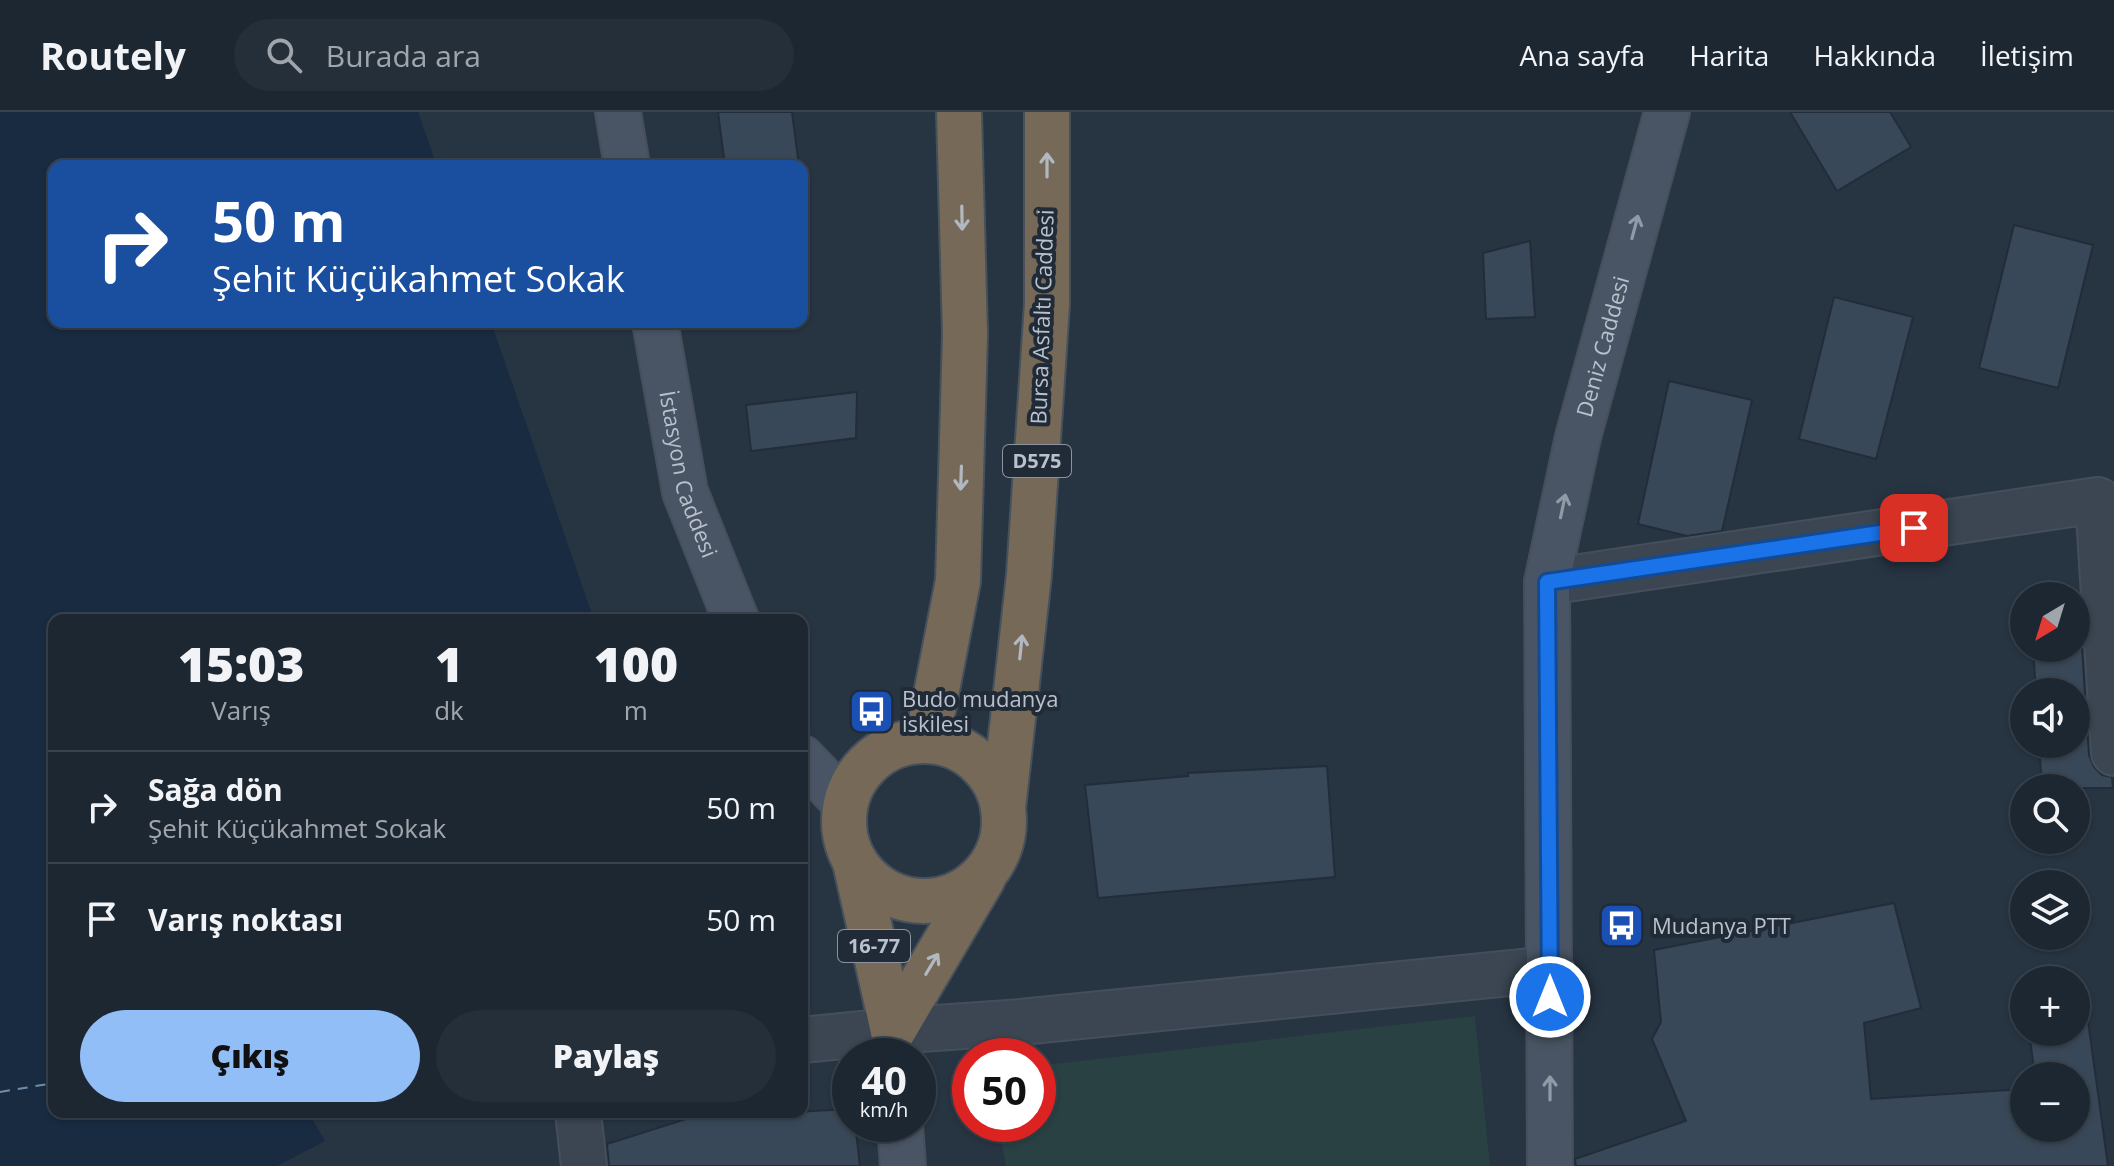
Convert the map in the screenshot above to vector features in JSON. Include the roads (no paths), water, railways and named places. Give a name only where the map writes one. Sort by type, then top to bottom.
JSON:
[{"type":"highway","points":[[927,741],[958,581],[965,334],[959,112]]},
{"type":"highway","name":"Bursa Asfaltı Caddesi","points":[[1003,808],[1029,575],[1047,304],[1047,112]]},
{"type":"highway","points":[[845,803],[856,778],[875,757],[899,744],[927,741],[954,746],[977,761],[994,783],[1003,808]]},
{"type":"highway","name":"D575","points":[[845,803],[843,824],[846,844],[855,862],[872,883],[896,897],[922,901],[948,898],[972,886],[990,866],[1004,828],[1003,808]]},
{"type":"highway","name":"16-77","points":[[855,862],[893,1038]]},
{"type":"highway","points":[[897,1038],[990,866]]},
{"type":"main road","points":[[618,112],[626,160]]},
{"type":"main road","name":"Deniz Caddesi","points":[[1550,1166],[1547,582],[1578,437],[1667,112]]},
{"type":"main road","name":"İstasyon Caddesi","points":[[656,328],[685,492],[734,614]]},
{"type":"main road","points":[[808,764],[845,803]]},
{"type":"main road","points":[[901,1142],[903,1166]]},
{"type":"street","points":[[1547,582],[2098,500],[2114,753]]},
{"type":"street","points":[[924,1038],[1021,1022],[1551,969]]},
{"type":"street","points":[[808,1040],[832,1041]]},
{"type":"street","points":[[579,1118],[584,1166]]},
{"type":"water","points":[[0,112],[418,112],[435,160],[48,160],[48,328],[493,328],[592,614],[48,614],[48,1118],[312,1118],[325,1141],[277,1166],[0,1166]]},
{"type":"place","name":"Budo mudanya iskilesi","points":[[871,712]]},
{"type":"place","name":"Mudanya PTT","points":[[1621,926]]}]
